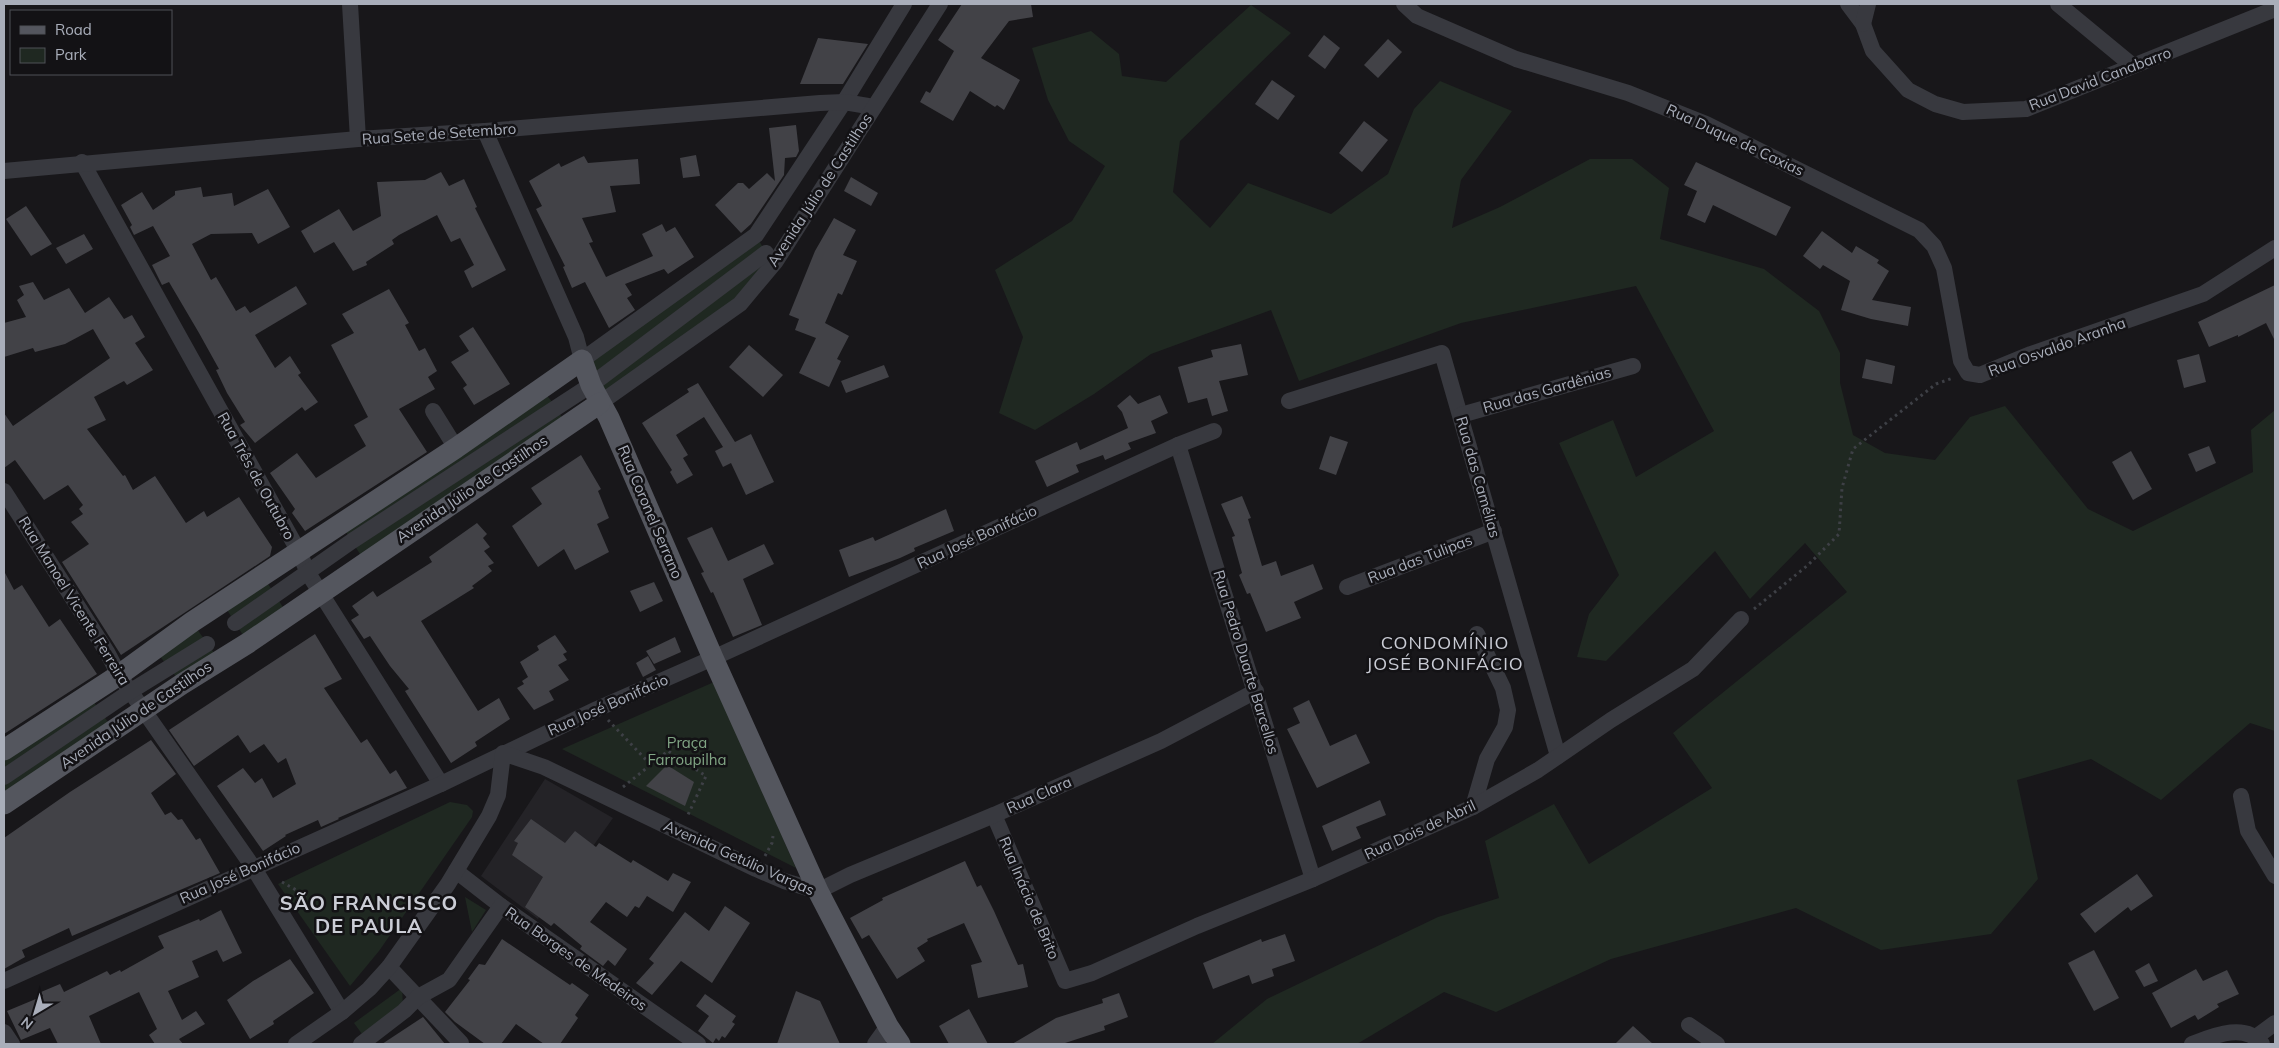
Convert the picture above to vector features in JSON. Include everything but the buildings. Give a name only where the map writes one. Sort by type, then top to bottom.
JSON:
[{"type":"main road","name":"Avenida Júlio de Castilhos","points":[[4,750],[88,694],[125,683],[154,649],[192,622],[299,552],[346,533],[456,448],[582,360]]},
{"type":"main road","name":"Rua Coronel Serrano","points":[[582,360],[818,891]]},
{"type":"main road","name":"Avenida Júlio de Castilhos","points":[[4,804],[144,709],[175,676],[213,652],[248,643],[364,562],[561,417],[596,394]]},
{"type":"main road","name":"Avenida Getúlio Vargas","points":[[818,891],[888,1026],[900,1044]]},
{"type":"street","points":[[350,4],[358,139]]},
{"type":"street","name":"Avenida Júlio de Castilhos","points":[[582,360],[756,235],[844,102],[904,4]]},
{"type":"street","name":"Avenida Júlio de Castilhos","points":[[596,394],[740,304],[874,107],[940,4]]},
{"type":"street","name":"Rua Duque de Caxias","points":[[1404,4],[1417,16],[1516,59],[1628,93],[1706,124],[1920,230],[1934,246],[1944,268],[1961,361],[1968,373]]},
{"type":"street","name":"Rua David Canabarro","points":[[1848,4],[1863,24],[1874,51],[1908,90],[1935,104],[1963,112],[2026,109],[2275,8]]},
{"type":"street","points":[[1863,24],[1868,4]]},
{"type":"street","points":[[2058,4],[2133,66]]},
{"type":"street","name":"Rua Sete de Setembro","points":[[4,170],[358,139],[485,131],[844,102],[874,107]]},
{"type":"street","name":"Rua Coronel Serrano","points":[[485,131],[576,337],[582,360]]},
{"type":"street","name":"Rua Três de Outubro","points":[[82,162],[299,552],[308,573],[441,784]]},
{"type":"street","points":[[596,394],[771,257],[756,235]]},
{"type":"street","name":"Rua Osvaldo Aranha","points":[[1968,373],[1980,375],[2031,354],[2203,294],[2275,248]]},
{"type":"street","name":"Rua das Camélias","points":[[1289,401],[1442,353],[1558,756]]},
{"type":"street","name":"Rua das Gardênias","points":[[1460,415],[1633,366]]},
{"type":"street","points":[[235,623],[308,573],[346,533],[561,417],[541,388]]},
{"type":"street","points":[[433,411],[456,448]]},
{"type":"street","name":"Rua José Bonifácio","points":[[4,981],[253,867],[441,784],[597,709],[713,658],[1178,445],[1214,431]]},
{"type":"street","name":"Rua Pedro Duarte Barcellos","points":[[1178,445],[1313,879]]},
{"type":"street","name":"Rua Manoel Vicente Ferreira","points":[[4,491],[125,683],[253,867],[342,1012]]},
{"type":"street","name":"Rua das Tulipas","points":[[1347,587],[1494,531]]},
{"type":"street","points":[[346,533],[364,562]]},
{"type":"street","points":[[263,576],[274,596],[288,615]]},
{"type":"street","points":[[222,602],[248,643]]},
{"type":"street","name":"Rua Dois de Abril","points":[[1065,982],[1092,973],[1197,926],[1313,879],[1473,807],[1538,770],[1693,668],[1741,619]]},
{"type":"street","points":[[192,622],[213,652]]},
{"type":"street","points":[[1473,807],[1487,759],[1504,727],[1508,710],[1503,688],[1477,634]]},
{"type":"street","points":[[4,777],[100,712],[125,683],[175,676],[154,649]]},
{"type":"street","name":"Rua Clara","points":[[818,891],[850,875],[994,815],[1161,741],[1256,691]]},
{"type":"street","points":[[88,694],[113,729]]},
{"type":"street","points":[[296,1044],[342,1012],[369,989],[390,967],[456,871],[489,816],[498,795],[503,753]]},
{"type":"street","name":"Avenida Getúlio Vargas","points":[[503,753],[544,767],[784,881],[818,891]]},
{"type":"street","points":[[2241,796],[2248,831],[2275,876]]},
{"type":"street","name":"Rua Inácio de Brito","points":[[994,815],[1065,982]]},
{"type":"street","name":"Rua Borges de Medeiros","points":[[456,871],[501,906],[698,1044]]},
{"type":"street","points":[[360,1044],[404,1011],[418,997],[449,980],[501,906]]},
{"type":"street","points":[[390,967],[461,1043]]},
{"type":"street","points":[[2192,1044],[2217,1034],[2240,1032],[2259,1040],[2275,1023]]},
{"type":"street","points":[[1689,1025],[1717,1044]]},
{"type":"street","points":[[875,1044],[888,1026]]},
{"type":"street","points":[[4,1032],[12,1044]]},
{"type":"path","name":"Rua Osvaldo Aranha","points":[[1741,619],[1808,565],[1839,534],[1842,488],[1853,449],[1936,384],[1968,373]]},
{"type":"path","points":[[597,709],[651,765]]},
{"type":"path","points":[[608,798],[668,751],[706,776],[689,813]]},
{"type":"shaded area","points":[[545,779],[613,818],[569,880],[564,879],[538,919],[481,876]]},
{"type":"green space","points":[[1251,5],[1291,33],[1180,141],[1173,192],[1210,228],[1248,183],[1331,214],[1388,174],[1414,109],[1440,81],[1512,111],[1461,180],[1452,228],[1500,207],[1590,159],[1632,159],[1669,188],[1660,239],[1764,269],[1819,311],[1840,353],[1840,383],[1853,435],[1885,453],[1935,460],[1970,417],[2005,406],[2088,509],[2133,531],[2253,472],[2251,430],[2275,410],[2275,731],[2250,723],[2161,800],[2091,759],[2017,780],[2038,879],[1991,934],[1881,950],[1796,908],[1611,959],[1496,1012],[1444,992],[1357,1044],[1212,1044],[1267,999],[1438,917],[1499,898],[1485,841],[1554,804],[1589,864],[1712,788],[1673,733],[1847,592],[1805,543],[1750,599],[1715,551],[1606,661],[1577,657],[1589,614],[1619,575],[1559,443],[1613,420],[1636,477],[1714,431],[1636,286],[1461,323],[1299,381],[1271,310],[1151,354],[1094,394],[1035,430],[999,413],[1023,337],[995,270],[1072,221],[1105,166],[1069,141],[1048,100],[1032,48],[1091,31],[1119,54],[1122,76],[1166,82]]},
{"type":"green space","points":[[756,235],[766,253],[776,261],[740,304],[600,403],[582,360]]},
{"type":"green space","points":[[541,388],[557,408],[566,426],[365,562],[341,524]]},
{"type":"green space","points":[[263,576],[288,615],[248,643],[222,602]]},
{"type":"green space","points":[[192,622],[219,660],[182,684],[154,649]]},
{"type":"green space","name":"Praça Farroupilha","points":[[714,682],[796,868],[562,749]]},
{"type":"green space","points":[[88,694],[113,729],[4,804],[4,750]]},
{"type":"green space","points":[[450,802],[467,805],[473,811],[472,817],[379,951],[350,986],[278,884]]},
{"type":"green space","points":[[465,897],[486,910],[472,932]]},
{"type":"green space","points":[[402,988],[403,1005],[362,1034],[354,1023]]},
{"type":"district","name":"CONDOMÍNIO JOSÉ BONIFÁCIO","points":[[1445,653]]},
{"type":"district","name":"SÃO FRANCISCO DE PAULA","points":[[369,914]]}]
